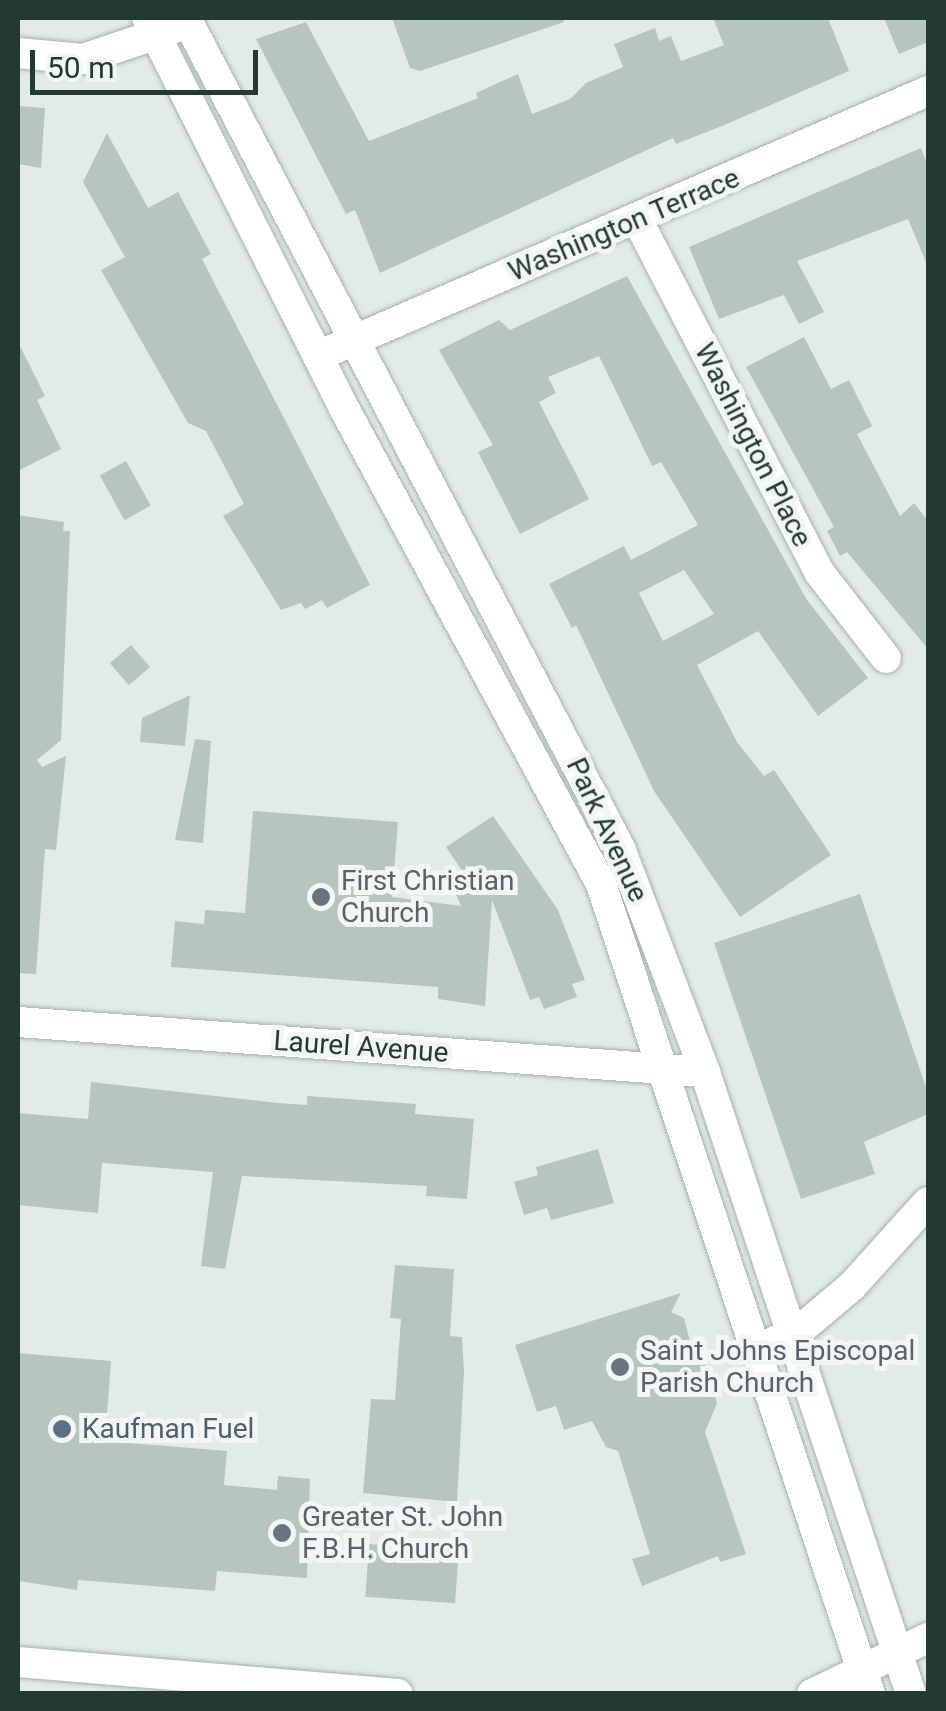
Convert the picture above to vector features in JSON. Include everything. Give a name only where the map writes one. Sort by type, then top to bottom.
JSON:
[{"type":"main road","points":[[18,53],[83,58],[151,26],[192,19]]},
{"type":"main road","name":"Park Avenue","points":[[192,19],[620,848],[705,1072],[911,1694]]},
{"type":"main road","name":"Park Avenue","points":[[151,26],[318,356],[601,884],[866,1683]]},
{"type":"main road","name":"Washington Terrace","points":[[318,356],[928,92]]},
{"type":"main road","name":"Washington Place","points":[[638,220],[819,572],[886,658]]},
{"type":"main road","name":"Laurel Avenue","points":[[18,1022],[705,1072]]},
{"type":"main road","points":[[753,1347],[794,1336],[852,1286],[928,1202]]},
{"type":"main road","points":[[812,1694],[866,1683],[897,1655],[928,1638]]},
{"type":"main road","points":[[18,1662],[293,1689],[398,1694]]},
{"type":"building","points":[[392,18],[564,18],[564,22],[420,71],[410,68]]},
{"type":"building","points":[[713,18],[828,18],[849,71],[676,144],[673,138],[380,273],[355,210],[346,214],[256,39],[306,22],[369,141],[478,98],[476,93],[518,74],[532,114],[570,99],[586,83],[623,67],[614,44],[655,28],[659,41],[671,36],[681,61],[724,45]]},
{"type":"building","points":[[884,18],[928,18],[928,42],[899,54]]},
{"type":"building","points":[[18,106],[45,108],[41,168],[18,164]]},
{"type":"building","points":[[107,133],[148,208],[178,192],[211,254],[202,259],[370,585],[327,608],[322,600],[305,609],[301,603],[281,610],[223,516],[244,504],[206,431],[188,423],[101,270],[125,257],[83,182]]},
{"type":"building","points":[[921,148],[928,166],[928,267],[908,219],[797,261],[824,312],[799,324],[784,295],[719,319],[689,247]]},
{"type":"building","points":[[627,276],[807,600],[868,678],[818,716],[758,631],[697,665],[737,742],[764,776],[774,770],[831,855],[740,917],[654,791],[576,625],[572,628],[549,584],[624,546],[631,560],[698,525],[661,462],[652,466],[599,356],[548,377],[556,393],[539,402],[589,499],[520,534],[478,452],[493,445],[439,350],[499,320],[510,330]],"holes":[[[684,570],[714,614],[663,641],[639,593]]]},
{"type":"building","points":[[804,337],[831,389],[849,380],[872,426],[857,434],[900,516],[914,503],[928,521],[928,649],[847,552],[840,556],[827,531],[834,527],[746,367]]},
{"type":"building","points":[[18,342],[45,396],[37,400],[61,449],[18,471]]},
{"type":"building","points":[[126,461],[151,506],[124,520],[100,476]]},
{"type":"building","points":[[18,515],[64,522],[63,531],[70,531],[61,740],[37,760],[42,767],[66,756],[56,850],[45,849],[36,974],[18,973]]},
{"type":"building","points":[[131,645],[150,667],[129,685],[110,663]]},
{"type":"building","points":[[190,695],[185,746],[140,742],[142,718]]},
{"type":"building","points":[[195,739],[211,741],[203,843],[175,840]]},
{"type":"building","points":[[253,811],[398,822],[392,897],[461,906],[454,889],[470,882],[446,847],[493,816],[558,910],[585,980],[572,984],[577,997],[544,1009],[539,997],[530,1000],[492,900],[485,1006],[438,999],[438,987],[171,967],[175,921],[204,924],[205,910],[245,913]]},
{"type":"building","points":[[860,894],[928,1093],[928,1114],[864,1142],[875,1174],[801,1199],[714,943]]},
{"type":"building","points":[[91,1082],[307,1105],[307,1096],[416,1104],[415,1114],[474,1119],[467,1199],[426,1196],[427,1186],[242,1176],[225,1269],[201,1266],[213,1172],[102,1163],[98,1213],[18,1205],[18,1113],[88,1119]]},
{"type":"building","points":[[598,1149],[614,1203],[551,1220],[547,1208],[524,1215],[514,1182],[538,1175],[536,1167]]},
{"type":"building","points":[[395,1265],[454,1269],[450,1336],[462,1337],[464,1372],[457,1502],[363,1493],[371,1399],[395,1400],[401,1319],[390,1318]]},
{"type":"building","points":[[681,1293],[671,1312],[684,1318],[691,1345],[698,1343],[717,1403],[705,1432],[746,1554],[720,1562],[718,1556],[642,1586],[632,1559],[650,1554],[618,1451],[606,1447],[592,1421],[564,1430],[556,1406],[537,1412],[515,1345]]},
{"type":"building","points":[[18,1353],[111,1361],[105,1441],[227,1451],[224,1485],[277,1490],[278,1476],[310,1479],[307,1578],[217,1571],[215,1591],[78,1580],[77,1590],[18,1581]]},
{"type":"building","points":[[369,1544],[459,1550],[455,1603],[365,1597]]},
{"type":"place","name":"First Christian Church","points":[[321,897]]},
{"type":"place","name":"Saint Johns Episcopal Parish Church","points":[[620,1367]]},
{"type":"place","name":"Kaufman Fuel","points":[[62,1429]]},
{"type":"place","name":"Greater St. John F.B.H. Church","points":[[282,1533]]}]
